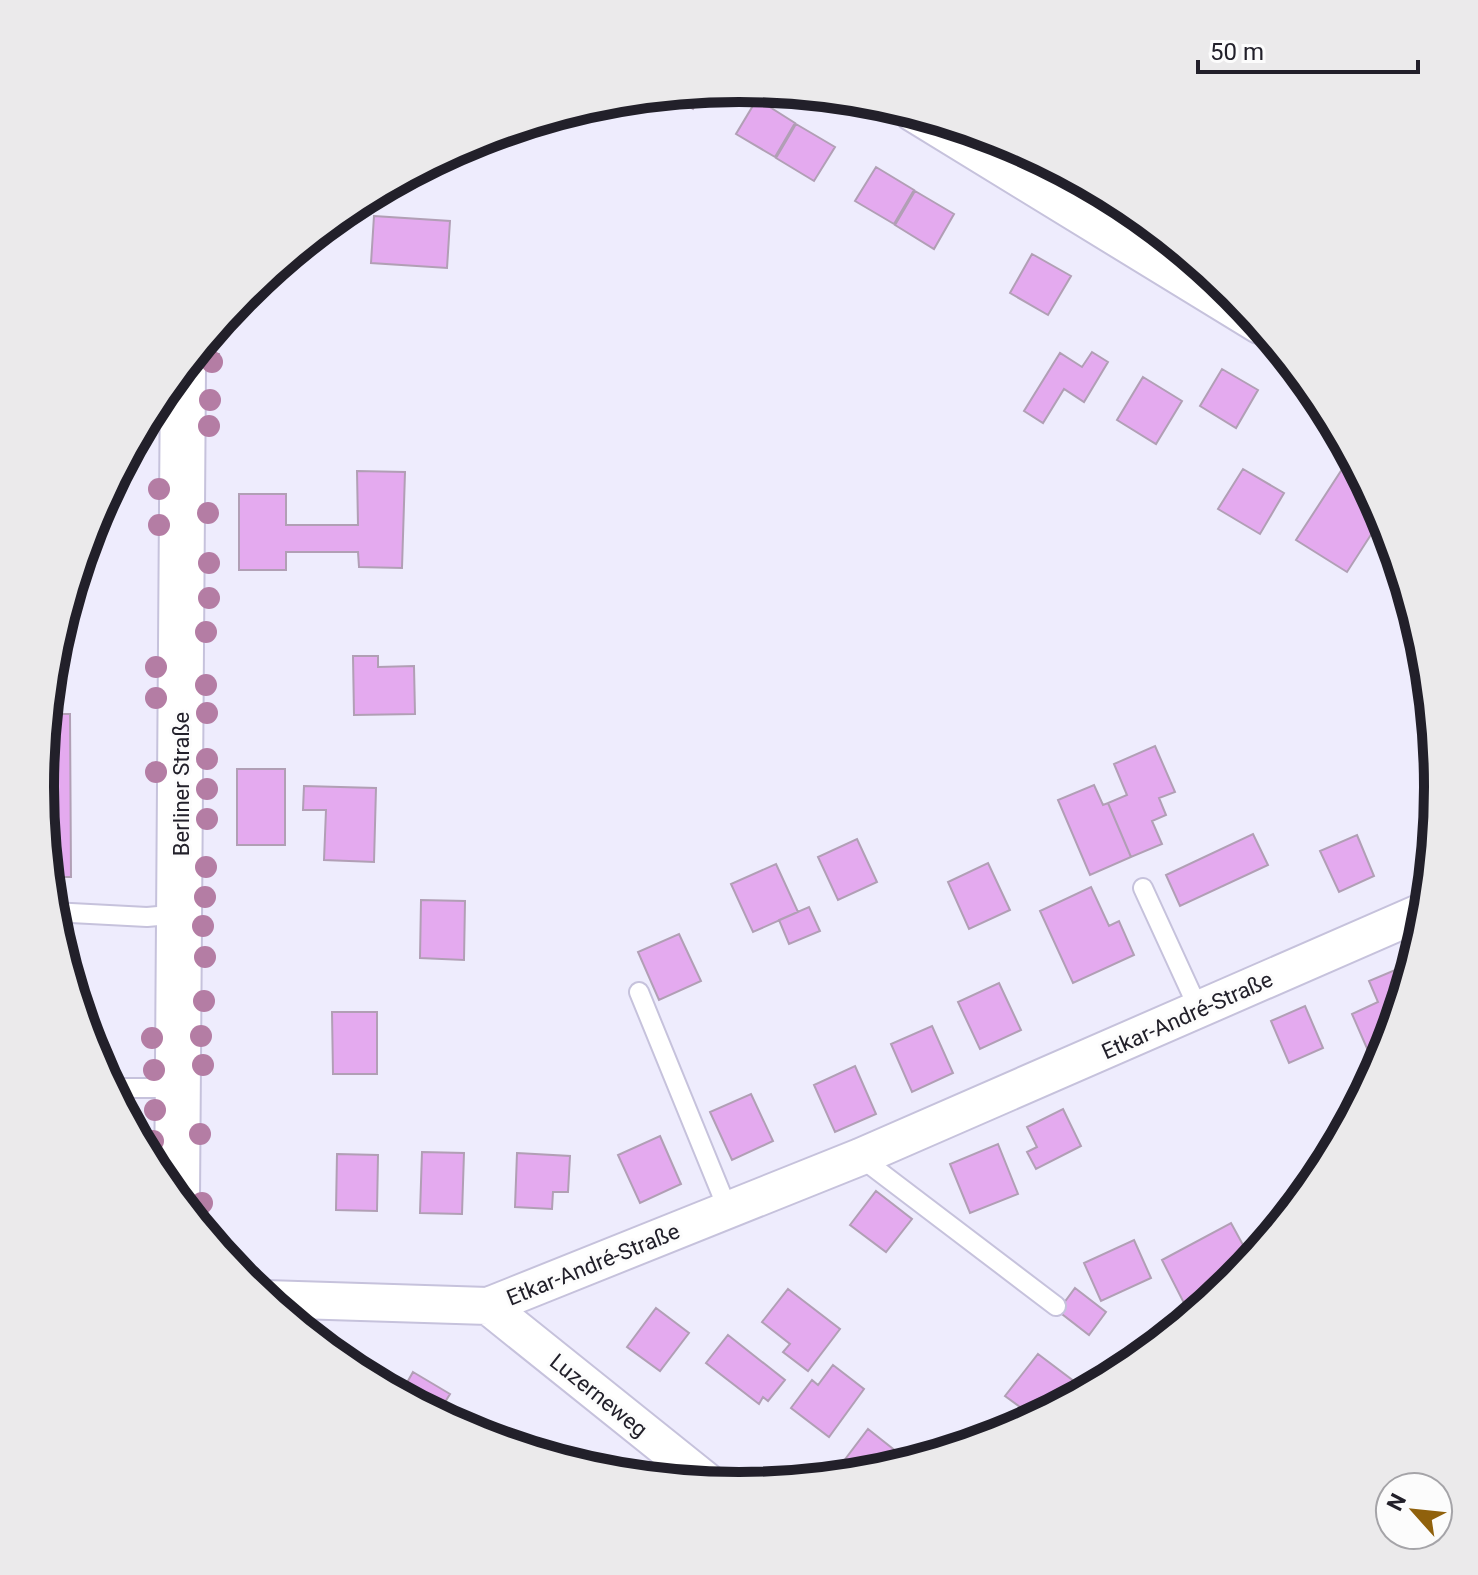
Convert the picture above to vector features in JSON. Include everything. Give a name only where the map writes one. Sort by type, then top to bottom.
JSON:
[{"type":"street","points":[[952,137],[1223,303]]},
{"type":"street","name":"Berliner Straße","points":[[166,415],[181,914],[177,1179]]},
{"type":"street","name":"Etkar-André-Straße","points":[[283,1300],[488,1306],[860,1157],[1412,916]]},
{"type":"street","name":"Luzerneweg","points":[[488,1306],[694,1471]]},
{"type":"lane","points":[[1143,888],[1199,1010]]},
{"type":"lane","points":[[66,913],[147,917],[181,914]]},
{"type":"lane","points":[[639,992],[728,1210]]},
{"type":"lane","points":[[124,1088],[179,1088]]},
{"type":"lane","points":[[860,1157],[1056,1306]]},
{"type":"building","points":[[755,103],[763,103],[795,123],[775,157],[736,134]]},
{"type":"building","points":[[796,124],[835,147],[814,181],[776,158]]},
{"type":"building","points":[[876,167],[914,190],[894,224],[855,201]]},
{"type":"building","points":[[915,191],[954,214],[934,249],[895,225]]},
{"type":"building","points":[[374,216],[450,221],[447,268],[371,263]]},
{"type":"building","points":[[1032,254],[1071,276],[1048,315],[1010,293]]},
{"type":"building","points":[[1092,352],[1108,362],[1084,402],[1064,389],[1043,423],[1024,411],[1060,353],[1082,367]]},
{"type":"building","points":[[1222,369],[1258,390],[1236,428],[1200,406]]},
{"type":"building","points":[[1143,377],[1182,401],[1156,444],[1117,420]]},
{"type":"building","points":[[1344,467],[1374,530],[1347,572],[1296,540]]},
{"type":"building","points":[[1243,469],[1284,493],[1260,534],[1218,509]]},
{"type":"building","points":[[357,471],[405,472],[402,568],[359,567],[358,552],[286,552],[286,570],[239,570],[239,494],[286,494],[286,525],[358,525]]},
{"type":"building","points":[[353,656],[378,656],[378,667],[414,666],[415,714],[354,715]]},
{"type":"building","points":[[58,714],[70,714],[71,877],[60,877],[55,832],[55,743]]},
{"type":"building","points":[[1155,746],[1175,792],[1159,798],[1166,815],[1152,821],[1162,844],[1131,857],[1108,803],[1127,795],[1114,764]]},
{"type":"building","points":[[237,769],[285,769],[285,845],[237,845]]},
{"type":"building","points":[[1094,785],[1103,805],[1108,803],[1131,857],[1090,875],[1058,800]]},
{"type":"building","points":[[304,786],[376,788],[374,862],[324,860],[326,810],[303,810]]},
{"type":"building","points":[[1253,834],[1268,865],[1180,906],[1166,875]]},
{"type":"building","points":[[1357,835],[1374,876],[1339,892],[1320,851]]},
{"type":"building","points":[[857,839],[877,882],[838,900],[818,857]]},
{"type":"building","points":[[988,863],[1010,910],[969,929],[948,882]]},
{"type":"building","points":[[776,864],[798,912],[753,932],[731,884]]},
{"type":"building","points":[[1091,887],[1109,926],[1119,921],[1134,955],[1073,983],[1040,911]]},
{"type":"building","points":[[421,900],[465,901],[464,960],[420,958]]},
{"type":"building","points":[[809,907],[820,931],[789,944],[779,920]]},
{"type":"building","points":[[679,934],[701,981],[659,1000],[638,952]]},
{"type":"building","points":[[1400,968],[1369,1053],[1352,1014],[1378,1002],[1369,981]]},
{"type":"building","points":[[999,983],[1021,1030],[980,1049],[958,1002]]},
{"type":"building","points":[[1305,1006],[1323,1048],[1289,1063],[1271,1021]]},
{"type":"building","points":[[332,1012],[377,1012],[377,1074],[333,1074]]},
{"type":"building","points":[[932,1026],[953,1073],[912,1092],[891,1044]]},
{"type":"building","points":[[855,1066],[876,1114],[835,1132],[814,1085]]},
{"type":"building","points":[[751,1094],[773,1141],[732,1160],[710,1112]]},
{"type":"building","points":[[1063,1109],[1081,1146],[1036,1169],[1027,1152],[1037,1147],[1027,1127]]},
{"type":"building","points":[[660,1136],[681,1184],[640,1203],[618,1155]]},
{"type":"building","points":[[998,1144],[1018,1194],[970,1213],[950,1164]]},
{"type":"building","points":[[422,1152],[464,1153],[462,1214],[420,1213]]},
{"type":"building","points":[[517,1153],[570,1156],[568,1192],[553,1192],[552,1209],[515,1207]]},
{"type":"building","points":[[337,1154],[378,1155],[377,1211],[336,1210]]},
{"type":"building","points":[[876,1191],[912,1219],[886,1252],[850,1225]]},
{"type":"building","points":[[1231,1223],[1243,1245],[1254,1239],[1186,1307],[1162,1260]]},
{"type":"building","points":[[1134,1240],[1151,1278],[1101,1301],[1084,1263]]},
{"type":"building","points":[[1075,1288],[1106,1312],[1089,1335],[1058,1311]]},
{"type":"building","points":[[788,1289],[840,1329],[808,1371],[783,1352],[790,1344],[762,1322]]},
{"type":"building","points":[[656,1308],[689,1333],[660,1371],[627,1347]]},
{"type":"building","points":[[728,1335],[785,1380],[768,1401],[763,1397],[759,1404],[706,1363]]},
{"type":"building","points":[[1038,1354],[1075,1382],[1024,1410],[1005,1396]]},
{"type":"building","points":[[833,1365],[864,1389],[829,1437],[791,1408],[812,1380],[818,1385]]},
{"type":"building","points":[[413,1372],[450,1394],[443,1405],[405,1386]]},
{"type":"building","points":[[868,1429],[898,1453],[873,1459],[841,1465]]}]
